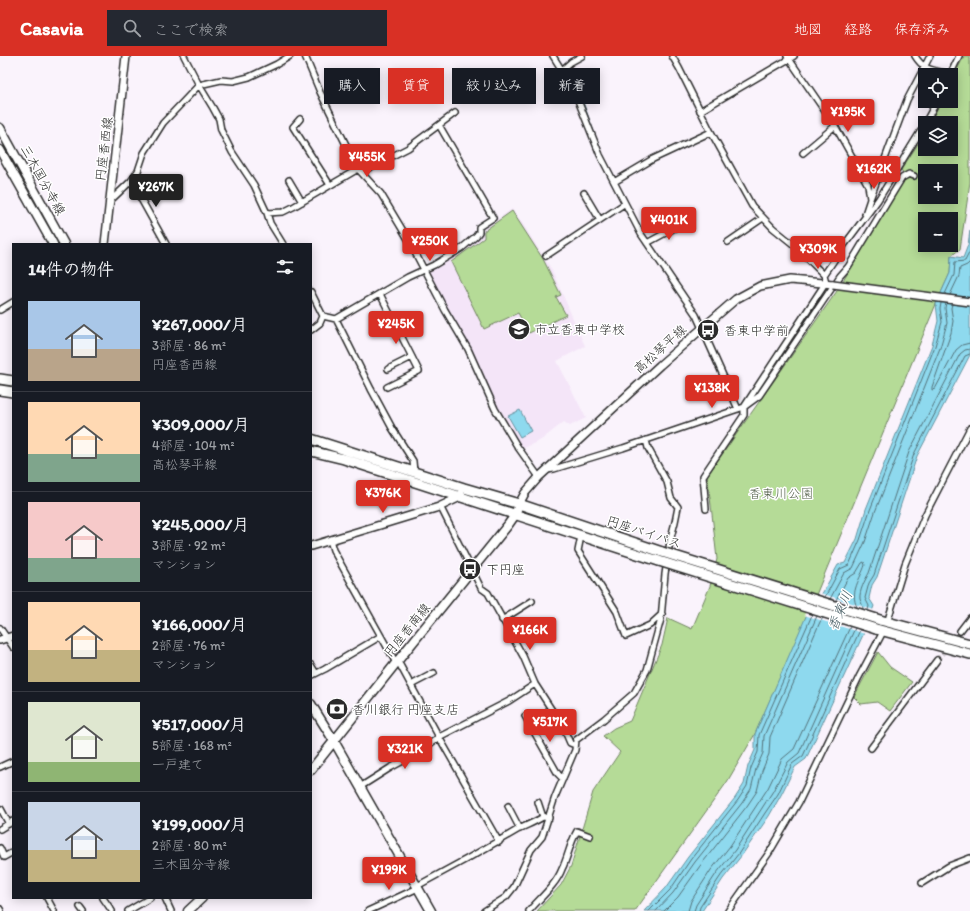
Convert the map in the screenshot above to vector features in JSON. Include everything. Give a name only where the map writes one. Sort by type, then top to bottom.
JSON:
[{"type":"highway","points":[[0,380],[12,381]]},
{"type":"highway","points":[[0,390],[12,392]]},
{"type":"highway","name":"円座バイパス","points":[[312,439],[519,504],[662,552],[884,621],[970,644]]},
{"type":"highway","name":"円座バイパス","points":[[312,450],[344,459],[879,631],[970,654]]},
{"type":"main road","name":"円座香西線","points":[[105,243],[126,56]]},
{"type":"main road","name":"三木国分寺線","points":[[0,128],[63,243]]},
{"type":"main road","name":"三木国分寺線","points":[[0,150],[52,243]]},
{"type":"main road","name":"高松琴平線","points":[[519,504],[525,493],[547,470],[701,328],[736,299],[760,286],[790,280],[828,280],[970,302]]},
{"type":"main road","points":[[312,546],[440,506],[460,497],[464,488]]},
{"type":"main road","name":"円座香南線","points":[[312,769],[396,662],[472,570],[515,515],[519,504]]},
{"type":"main road","points":[[312,706],[334,741],[431,911]]},
{"type":"main road","points":[[188,911],[201,899]]},
{"type":"street","points":[[184,56],[219,119],[221,130],[232,152],[254,185],[270,223],[283,243]]},
{"type":"street","points":[[110,202],[131,181],[138,171],[144,153],[163,122],[199,85],[221,80],[233,81],[249,77],[290,56]]},
{"type":"street","points":[[305,56],[320,92],[358,169],[381,194],[408,239],[445,310],[468,349],[495,409],[516,446],[540,477]]},
{"type":"street","points":[[554,56],[563,68]]},
{"type":"street","points":[[565,68],[571,62],[582,56]]},
{"type":"street","points":[[672,56],[711,132],[752,206],[763,218],[804,254],[828,280]]},
{"type":"street","points":[[700,111],[788,58],[794,56]]},
{"type":"street","points":[[915,56],[920,64],[927,68]]},
{"type":"street","points":[[864,219],[907,100],[930,56]]},
{"type":"street","points":[[953,68],[959,56]]},
{"type":"street","points":[[788,58],[835,126],[868,186],[870,199]]},
{"type":"street","points":[[579,104],[593,139],[624,204],[647,243],[696,315],[738,409]]},
{"type":"street","points":[[267,213],[283,212],[358,169],[365,170],[408,148],[454,113]]},
{"type":"street","points":[[300,119],[293,127],[330,185]]},
{"type":"street","points":[[323,316],[336,319],[408,277],[425,270],[462,248],[476,236],[479,232],[479,227],[493,218],[439,125]]},
{"type":"street","points":[[803,153],[835,126]]},
{"type":"street","points":[[614,182],[653,159],[711,132]]},
{"type":"street","points":[[706,509],[703,476],[744,415],[744,407],[828,280],[841,250],[878,200],[918,134]]},
{"type":"street","points":[[547,470],[646,440],[744,407],[759,396],[840,276],[848,267],[902,178],[909,174],[914,176]]},
{"type":"street","points":[[289,180],[302,202]]},
{"type":"street","points":[[131,181],[165,243]]},
{"type":"street","points":[[584,194],[600,220]]},
{"type":"street","points":[[546,256],[624,204]]},
{"type":"street","points":[[728,242],[763,218]]},
{"type":"street","points":[[647,243],[682,224]]},
{"type":"street","points":[[312,294],[323,316],[320,323],[312,329]]},
{"type":"street","points":[[380,294],[419,371],[387,387]]},
{"type":"street","points":[[0,310],[12,303]]},
{"type":"street","points":[[336,319],[371,390],[392,428],[413,461],[414,472]]},
{"type":"street","points":[[388,369],[412,356]]},
{"type":"street","points":[[728,911],[769,853],[799,802],[884,621],[925,514],[970,428]]},
{"type":"street","points":[[484,911],[506,897],[514,888],[531,850],[542,837],[546,817],[575,750],[576,740],[604,719],[634,693],[647,670],[658,635],[662,614],[667,561],[678,507],[671,498],[667,482],[648,448],[646,440]]},
{"type":"street","points":[[440,506],[480,588],[488,593],[523,656],[535,684],[564,729],[570,743],[575,745]]},
{"type":"street","points":[[581,536],[578,551],[617,612],[626,636],[650,625],[662,614]]},
{"type":"street","points":[[330,540],[333,550],[381,636],[396,662],[400,665],[499,842]]},
{"type":"street","points":[[502,620],[532,601]]},
{"type":"street","points":[[960,631],[970,618]]},
{"type":"street","points":[[0,628],[7,638]]},
{"type":"street","points":[[313,675],[381,636]]},
{"type":"street","points":[[871,748],[937,660]]},
{"type":"street","points":[[411,685],[434,673]]},
{"type":"street","points":[[360,787],[390,768],[418,753],[439,737],[509,701],[535,684]]},
{"type":"street","points":[[525,716],[558,774],[563,779]]},
{"type":"street","points":[[0,767],[12,761]]},
{"type":"street","points":[[538,802],[546,817]]},
{"type":"street","points":[[508,806],[520,828]]},
{"type":"street","points":[[0,829],[11,822],[1,809]]},
{"type":"street","points":[[368,911],[417,887],[499,842],[520,828],[535,823],[546,817]]},
{"type":"street","points":[[529,911],[562,870],[573,838],[577,831],[590,836]]},
{"type":"street","points":[[0,848],[4,857],[12,853]]},
{"type":"street","points":[[922,883],[950,866],[970,858]]},
{"type":"street","points":[[48,899],[54,911]]},
{"type":"street","points":[[104,899],[112,911]]},
{"type":"street","points":[[128,911],[148,899]]},
{"type":"street","points":[[167,899],[171,911]]},
{"type":"shaded area","name":"市立香東中学校","points":[[512,209],[552,270],[585,346],[557,361],[586,418],[570,426],[564,422],[541,440],[522,449],[496,408],[470,347],[451,313],[449,313],[427,271],[462,251],[480,236],[481,230]]},
{"type":"green space","name":"香東川公園","points":[[964,56],[970,56],[970,182],[960,249],[958,251],[958,212],[918,212],[918,252],[956,252],[951,256],[950,273],[811,607],[755,734],[727,782],[635,911],[537,911],[561,885],[571,866],[593,792],[620,752],[603,736],[614,728],[630,721],[662,645],[668,618],[692,629],[710,586],[717,559],[707,476],[837,291],[906,176],[901,170],[918,144],[918,156],[958,156],[958,116],[934,116],[938,108],[958,108],[958,68]]},
{"type":"green space","points":[[512,211],[543,259],[561,295],[556,297],[566,315],[529,333],[518,313],[484,329],[451,262],[484,238],[484,231]]},
{"type":"green space","points":[[878,652],[890,667],[912,682],[890,711],[877,702],[861,704],[854,697]]},
{"type":"water","name":"香東川","points":[[970,230],[970,355],[917,456],[877,577],[872,585],[869,598],[874,606],[863,635],[806,759],[795,767],[769,816],[723,879],[702,911],[644,911],[666,888],[688,857],[735,798],[744,784],[748,766],[755,750],[755,734],[807,614],[823,592],[838,565],[845,563],[857,539],[866,509],[932,345],[938,321],[936,304],[950,273],[951,256],[963,258],[968,245]]},
{"type":"water","points":[[520,410],[531,431],[520,437],[508,416]]},
{"type":"pier","points":[[820,593],[874,610],[865,634],[804,615]]},
{"type":"waterway","points":[[556,56],[578,90],[594,133]]},
{"type":"tunnel","points":[[937,660],[960,631]]},
{"type":"place","name":"市立香東中学校","points":[[519,329]]},
{"type":"place","name":"香東中学前","points":[[708,330]]},
{"type":"place","name":"下円座","points":[[470,569]]},
{"type":"place","name":"香川銀行 円座支店","points":[[337,709]]}]
